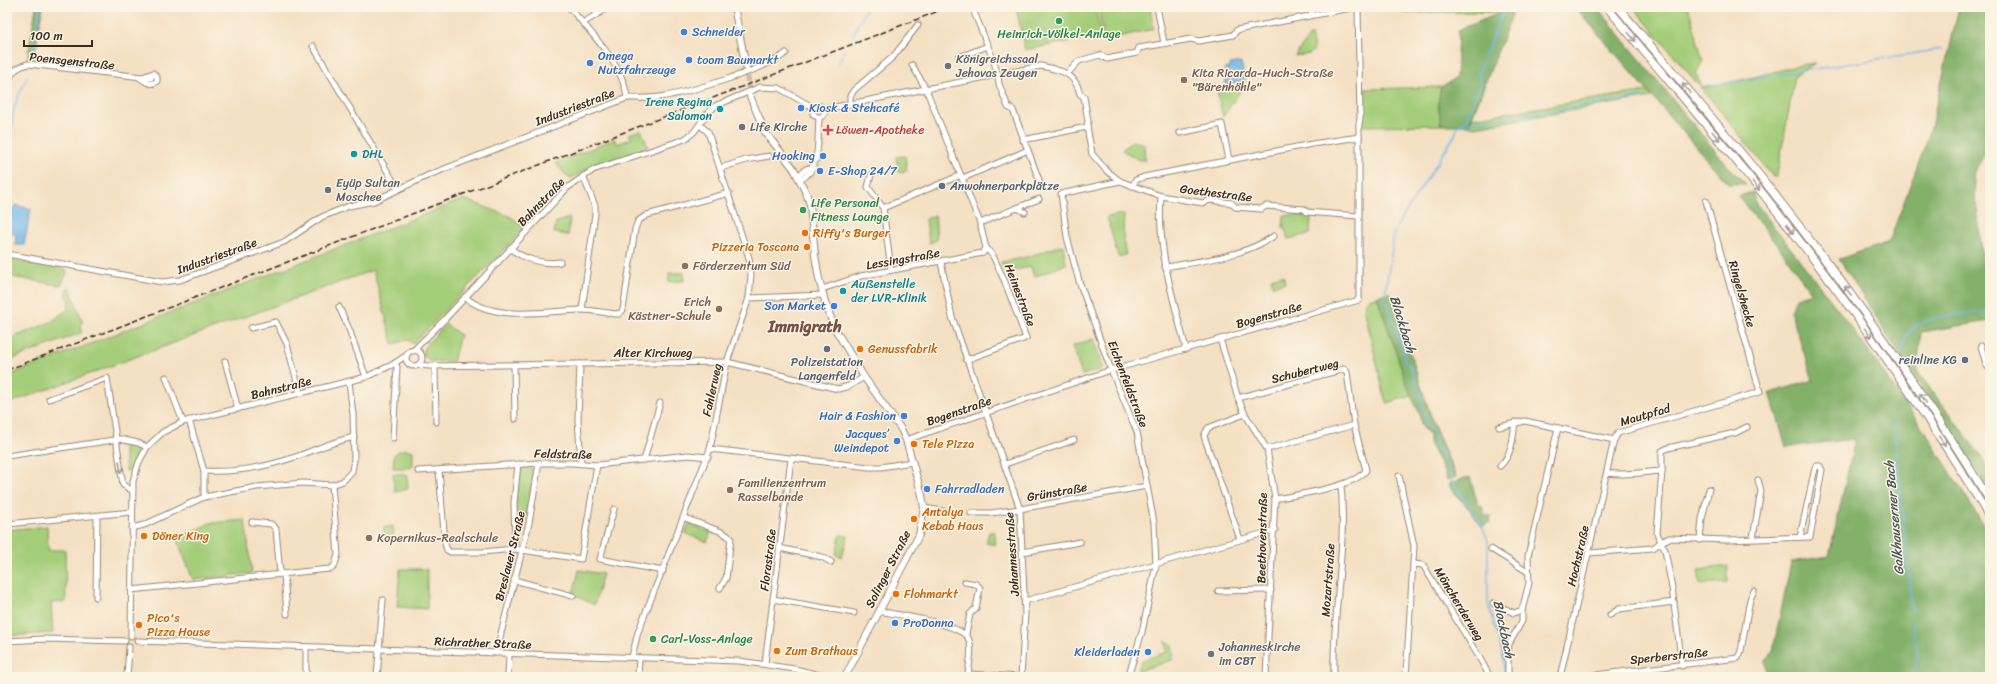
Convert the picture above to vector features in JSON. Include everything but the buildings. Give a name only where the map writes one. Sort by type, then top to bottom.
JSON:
[{"type":"highway","points":[[1607,7],[1766,198],[1874,342],[1963,473],[1990,518]]},
{"type":"highway","points":[[1618,7],[1775,195],[1881,337],[1990,501]]},
{"type":"main road","points":[[734,7],[746,67]]},
{"type":"main road","name":"Solinger Straße","points":[[750,96],[765,132],[799,178],[810,204],[816,260],[822,292],[835,329],[864,377],[901,429],[906,440],[922,495],[924,508],[918,535],[845,677]]},
{"type":"street","points":[[569,7],[610,57],[625,86],[627,98]]},
{"type":"street","points":[[583,23],[609,7]]},
{"type":"street","points":[[972,7],[988,46],[998,75],[999,84],[1008,106],[1013,110],[1042,188]]},
{"type":"street","points":[[1157,7],[1164,43]]},
{"type":"street","points":[[1310,7],[1312,15]]},
{"type":"street","points":[[819,118],[814,116],[814,108],[820,106],[825,109],[1041,66],[1056,68],[1068,73],[1079,61],[1100,55],[1106,59],[1137,53],[1139,48],[1191,39],[1199,41],[1233,35],[1237,30],[1357,7]]},
{"type":"street","name":"Bogenstraße","points":[[906,440],[1111,370],[1359,300],[1358,216],[1360,118],[1357,7]]},
{"type":"street","points":[[850,104],[850,96],[854,90],[893,57],[918,25]]},
{"type":"street","points":[[313,46],[398,189]]},
{"type":"street","points":[[959,57],[988,46]]},
{"type":"street","name":"Industriestraße","points":[[7,254],[152,280],[174,282],[284,242],[322,217],[349,206],[374,201],[398,189],[627,98],[653,98],[675,95],[779,60],[786,53]]},
{"type":"street","name":"Poensgenstraße","points":[[7,90],[13,71],[28,64],[140,78],[151,78]]},
{"type":"street","name":"Heinestraße","points":[[912,65],[926,89],[980,223],[986,248],[993,256],[1007,286],[1026,338],[966,360]]},
{"type":"street","name":"Goethestraße","points":[[1068,73],[1078,87],[1080,94],[1084,98],[1092,154],[1106,171],[1120,181],[1161,196],[1203,204],[1210,200],[1232,203],[1235,207],[1261,209],[1266,206],[1273,206],[1304,209],[1307,212],[1358,216]]},
{"type":"street","name":"Bahnstraße","points":[[413,350],[567,188],[583,176],[593,170],[684,139],[694,132],[715,106],[758,88],[765,86],[780,88],[814,108]]},
{"type":"street","points":[[819,118],[824,115],[825,109]]},
{"type":"street","points":[[799,178],[808,176],[814,167],[819,118]]},
{"type":"street","points":[[1180,133],[1222,124],[1229,160]]},
{"type":"street","name":"Fahlerweg","points":[[632,658],[638,632],[685,518],[708,457],[728,362],[749,298],[751,275],[749,258],[721,168],[708,132],[700,125]]},
{"type":"street","points":[[1023,140],[1087,127]]},
{"type":"street","points":[[1132,186],[1140,178],[1229,160],[1359,137]]},
{"type":"street","points":[[882,208],[1028,150]]},
{"type":"street","points":[[721,168],[749,159],[769,156]]},
{"type":"street","points":[[871,174],[868,187],[882,208],[891,270]]},
{"type":"street","points":[[582,310],[595,214],[595,206],[583,176]]},
{"type":"street","name":"Eichenfeldstraße","points":[[1120,181],[1061,194],[1067,237],[1073,262],[1111,370],[1137,432],[1154,523],[1156,565],[1142,632],[1128,677]]},
{"type":"street","points":[[465,297],[481,306],[509,312],[582,310],[618,314],[622,312],[635,229],[640,219],[647,215],[729,193]]},
{"type":"street","points":[[1161,196],[1161,246],[1186,349]]},
{"type":"street","points":[[980,223],[1039,199]]},
{"type":"street","name":"Ringelshecke","points":[[1706,201],[1760,392]]},
{"type":"street","points":[[1017,208],[1026,212]]},
{"type":"street","points":[[1165,267],[1206,261],[1263,243],[1274,236]]},
{"type":"street","points":[[510,248],[526,258],[552,263],[560,262]]},
{"type":"street","name":"Lessingstraße","points":[[749,298],[822,292],[861,276],[983,253],[986,248]]},
{"type":"street","name":"Johannesstraße","points":[[941,262],[952,317],[1020,509],[1025,601],[1021,677]]},
{"type":"street","points":[[339,307],[349,329],[366,377]]},
{"type":"street","points":[[251,328],[276,322],[287,344],[300,393]]},
{"type":"street","name":"Bahnstraße","points":[[421,356],[427,337]]},
{"type":"street","name":"Beethovenstraße","points":[[1220,339],[1238,398],[1245,414],[1267,449],[1275,499],[1275,530],[1266,677]]},
{"type":"street","points":[[1981,346],[1986,364],[1990,370]]},
{"type":"street","points":[[413,350],[421,356],[418,364],[411,366],[407,362],[407,355],[413,350]]},
{"type":"street","name":"Bahnstraße","points":[[131,636],[132,490],[137,467],[147,447],[163,432],[183,422],[366,377],[395,363],[407,355]]},
{"type":"street","name":"Alter Kirchweg","points":[[421,356],[430,364],[435,365]]},
{"type":"street","name":"Bahnstraße","points":[[225,361],[238,408]]},
{"type":"street","name":"Bahnstraße","points":[[395,363],[407,362]]},
{"type":"street","name":"Alter Kirchweg","points":[[418,364],[514,365],[728,362],[838,389],[849,386],[864,377]]},
{"type":"street","points":[[393,438],[397,367],[395,363]]},
{"type":"street","points":[[580,364],[578,414],[581,463]]},
{"type":"street","points":[[435,365],[436,422]]},
{"type":"street","points":[[514,365],[515,419]]},
{"type":"street","name":"Schubertweg","points":[[1238,398],[1344,369],[1347,372],[1350,383],[1354,425]]},
{"type":"street","points":[[166,377],[183,422]]},
{"type":"street","points":[[49,399],[108,378],[115,440],[123,485],[132,490]]},
{"type":"street","points":[[132,528],[144,525],[204,496],[257,487],[303,484],[332,485],[344,481],[354,466],[354,438],[349,382]]},
{"type":"street","name":"Mautpfad","points":[[1499,427],[1515,422],[1525,421],[1614,440],[1618,433],[1760,392]]},
{"type":"street","points":[[644,460],[660,403]]},
{"type":"street","points":[[1240,539],[1204,436],[1208,428],[1245,414]]},
{"type":"street","points":[[189,420],[204,471],[204,496]]},
{"type":"street","points":[[1500,466],[1508,457],[1515,422]]},
{"type":"street","points":[[1267,449],[1354,425],[1366,470],[1364,474],[1341,485],[1275,499]]},
{"type":"street","points":[[1682,666],[1674,602],[1665,550],[1657,533],[1662,472],[1662,451],[1668,448],[1735,433],[1747,426]]},
{"type":"street","points":[[1508,677],[1510,644],[1522,621],[1522,610],[1529,583],[1528,556],[1558,428]]},
{"type":"street","points":[[204,471],[240,471],[266,466],[338,441],[354,438]]},
{"type":"street","points":[[7,456],[115,440],[138,443],[147,447]]},
{"type":"street","points":[[1005,464],[1074,440]]},
{"type":"street","name":"Hochstraße","points":[[1560,677],[1614,440]]},
{"type":"street","points":[[710,450],[869,467],[881,467],[912,462]]},
{"type":"street","name":"Feldstraße","points":[[418,471],[539,463],[581,463],[597,465],[688,455],[708,457]]},
{"type":"street","name":"Florastraße","points":[[765,663],[791,459]]},
{"type":"street","name":"Breslauer Straße","points":[[496,653],[530,519],[539,463]]},
{"type":"street","name":"Breslauer Straße","points":[[515,548],[514,502],[518,464]]},
{"type":"street","points":[[439,470],[447,550],[457,553],[515,548],[581,559],[597,465]]},
{"type":"street","points":[[1589,553],[1653,548],[1669,538],[1700,540],[1810,537],[1822,470],[1820,466],[1816,466],[1815,468],[1800,537]]},
{"type":"street","points":[[1607,473],[1629,475],[1647,472],[1662,472]]},
{"type":"street","points":[[1399,476],[1414,546],[1406,677]]},
{"type":"street","points":[[1753,538],[1761,491],[1758,480]]},
{"type":"street","points":[[131,590],[329,569],[336,565],[338,543],[332,485]]},
{"type":"street","name":"Mozartstraße","points":[[1334,677],[1333,648],[1343,511],[1341,485]]},
{"type":"street","name":"Grünstraße","points":[[971,513],[991,513],[1020,509],[1147,486]]},
{"type":"street","points":[[1700,540],[1702,519],[1709,489]]},
{"type":"street","points":[[924,508],[954,513]]},
{"type":"street","points":[[614,509],[600,559],[663,571]]},
{"type":"street","points":[[7,524],[132,512]]},
{"type":"street","points":[[96,597],[97,516]]},
{"type":"street","points":[[685,518],[722,532],[731,538],[726,578],[720,588]]},
{"type":"street","points":[[252,522],[271,524],[276,529],[287,614]]},
{"type":"street","points":[[1025,601],[1275,530]]},
{"type":"street","points":[[1023,552],[1080,542]]},
{"type":"street","points":[[779,548],[822,557],[831,562]]},
{"type":"street","points":[[1491,549],[1528,572]]},
{"type":"street","name":"Möncherderweg","points":[[1414,564],[1423,565],[1490,677]]},
{"type":"street","points":[[514,580],[573,596]]},
{"type":"street","points":[[965,582],[976,584],[980,588],[976,608],[970,614],[966,634],[970,644],[968,674],[1021,677]]},
{"type":"street","points":[[1218,591],[1271,590]]},
{"type":"street","name":"Sperberstraße","points":[[1578,677],[1682,666],[1738,658],[1741,651],[1750,599],[1754,591]]},
{"type":"street","points":[[773,599],[854,613]]},
{"type":"street","points":[[377,677],[383,600]]},
{"type":"street","points":[[1493,602],[1514,613],[1522,610]]},
{"type":"street","points":[[1610,615],[1619,609],[1674,602]]},
{"type":"street","points":[[879,611],[957,629],[966,634]]},
{"type":"street","points":[[125,641],[127,637],[131,636],[136,638],[137,641],[134,646],[129,647]]},
{"type":"street","points":[[7,641],[43,639],[125,641]]},
{"type":"street","points":[[125,641],[129,647],[127,677]]},
{"type":"street","name":"Richrather Straße","points":[[137,641],[765,663],[827,677]]},
{"type":"street","points":[[306,647],[306,677]]},
{"type":"street","points":[[508,677],[509,654]]},
{"type":"street","points":[[638,677],[639,658]]},
{"type":"green space","points":[[36,7],[43,7],[34,60],[27,59]]},
{"type":"green space","name":"Heinrich-Völkel-Anlage","points":[[1016,7],[1095,7],[1101,35],[1025,50]]},
{"type":"green space","points":[[1098,7],[1150,7],[1154,29],[1104,40]]},
{"type":"green space","points":[[1405,7],[1500,7],[1499,12],[1405,13]]},
{"type":"green space","points":[[1501,7],[1515,7],[1469,125],[1441,125],[1438,103],[1441,87],[1456,78],[1458,30],[1500,13]]},
{"type":"green space","points":[[1575,7],[1597,7],[1726,164],[1746,184],[1728,184]]},
{"type":"green space","points":[[1633,7],[1687,7],[1689,9],[1703,61],[1696,73],[1702,88],[1800,65],[1815,63],[1795,76],[1777,175],[1774,178],[1724,115]]},
{"type":"green space","points":[[1959,7],[1990,7],[1990,145],[1973,174],[1985,279],[1990,278],[1990,321],[1921,332],[1917,371],[1978,452],[1990,472],[1990,491],[1904,362],[1839,259],[1889,242],[1929,135]]},
{"type":"green space","points":[[1311,34],[1314,50],[1310,54],[1295,56]]},
{"type":"green space","points":[[1243,87],[1223,117],[1217,92]]},
{"type":"green space","points":[[1441,87],[1438,103],[1441,125],[1362,126],[1362,89]]},
{"type":"green space","points":[[1646,91],[1652,97],[1474,127],[1469,125],[1472,118]]},
{"type":"green space","points":[[641,130],[648,147],[595,165],[570,179],[555,163],[615,139],[617,144],[631,139],[629,134]]},
{"type":"green space","points":[[1132,141],[1144,144],[1145,160],[1139,160],[1122,150]]},
{"type":"green space","points":[[905,156],[907,171],[898,172],[896,157]]},
{"type":"green space","points":[[1753,192],[1755,202],[1852,328],[1928,436],[1990,536],[1990,677],[1766,677],[1765,661],[1773,650],[1791,562],[1829,556],[1855,439],[1786,447],[1770,393],[1813,380],[1790,311],[1796,298],[1811,293],[1787,258],[1738,196]]},
{"type":"green space","points":[[464,199],[509,216],[526,227],[413,344],[408,340],[393,344],[373,270],[7,404],[7,376]]},
{"type":"green space","points":[[1124,214],[1123,240],[1126,255],[1118,257],[1107,217]]},
{"type":"green space","points":[[935,215],[937,240],[929,243],[926,219]]},
{"type":"green space","points":[[1284,215],[1309,216],[1311,218],[1310,234],[1288,239],[1285,229],[1283,229]]},
{"type":"green space","points":[[570,218],[568,235],[554,233],[556,222]]},
{"type":"green space","points":[[1063,245],[1066,264],[1034,277],[1031,267],[1005,272],[1001,262],[1023,258]]},
{"type":"green space","points":[[7,259],[66,269],[67,273],[62,284],[57,285],[7,276]]},
{"type":"green space","points":[[669,273],[684,273],[684,281],[669,282]]},
{"type":"green space","points":[[1283,275],[1285,282],[1273,286],[1271,278]]},
{"type":"green space","points":[[70,287],[82,321],[81,333],[7,361],[7,340],[51,322],[69,308],[66,289]]},
{"type":"green space","points":[[1390,292],[1435,428],[1456,477],[1447,480],[1429,443],[1429,435],[1421,425],[1419,412],[1411,396],[1377,296]]},
{"type":"green space","points":[[1377,296],[1411,396],[1386,403],[1364,308],[1367,300]]},
{"type":"green space","points":[[446,324],[460,335],[453,362],[429,361],[423,354],[425,346]]},
{"type":"green space","points":[[1093,339],[1103,366],[1100,370],[1082,375],[1072,346]]},
{"type":"green space","points":[[123,444],[134,445],[139,450],[130,471],[126,471]]},
{"type":"green space","points":[[407,449],[413,451],[413,466],[409,468],[393,468],[394,455],[399,451]]},
{"type":"green space","points":[[523,468],[532,469],[534,472],[530,502],[520,542],[518,541],[517,532],[517,506],[519,470]]},
{"type":"green space","points":[[393,474],[407,474],[408,489],[395,492]]},
{"type":"green space","points":[[1470,477],[1478,505],[1482,506],[1485,516],[1491,516],[1490,522],[1482,527],[1469,509],[1453,492],[1449,483]]},
{"type":"green space","points":[[245,520],[252,573],[193,580],[177,539],[210,523]]},
{"type":"green space","points":[[689,524],[711,533],[707,542],[685,533]]},
{"type":"green space","points":[[47,526],[48,550],[65,550],[66,602],[51,603],[53,633],[7,636],[7,530]]},
{"type":"green space","points":[[393,526],[394,540],[385,540],[384,527]]},
{"type":"green space","points":[[989,532],[994,532],[995,545],[986,543]]},
{"type":"green space","points":[[840,535],[848,536],[842,557],[836,555]]},
{"type":"green space","points":[[1728,566],[1728,582],[1700,584],[1698,570]]},
{"type":"green space","points":[[400,569],[427,569],[427,609],[397,607]]},
{"type":"green space","points":[[579,570],[603,574],[594,605],[573,594]]},
{"type":"green space","points":[[1499,637],[1508,643],[1506,658],[1504,658]]},
{"type":"green space","points":[[1165,641],[1171,643],[1174,652],[1172,660],[1138,671],[1142,660],[1167,652]]},
{"type":"water","points":[[1241,62],[1245,81],[1226,85],[1224,69],[1230,68],[1230,64]]},
{"type":"water","points":[[15,205],[31,209],[24,245],[15,245],[16,234],[7,233],[7,209],[12,210]]},
{"type":"waterway","points":[[32,57],[38,33],[39,7]]},
{"type":"waterway","name":"Blockbach","points":[[1504,673],[1503,656],[1488,604],[1488,541],[1482,525],[1453,483],[1441,451],[1434,445],[1435,434],[1425,424],[1427,416],[1422,411],[1422,397],[1418,392],[1411,367],[1404,360],[1404,349],[1398,338],[1397,326],[1390,316],[1390,307],[1384,300],[1395,229],[1455,135],[1457,126],[1462,123],[1469,113],[1481,85],[1478,74],[1505,7]]},
{"type":"waterway","points":[[853,35],[866,8]]},
{"type":"waterway","points":[[1707,86],[1942,49]]},
{"type":"waterway","points":[[837,65],[845,50]]},
{"type":"waterway","points":[[7,163],[10,150],[14,109],[27,77]]},
{"type":"waterway","points":[[1462,124],[1646,97]]},
{"type":"waterway","points":[[1902,350],[1909,332],[1916,326],[1925,322],[1936,318],[1958,314],[1990,311]]},
{"type":"waterway","name":"Galkhauserner Bach","points":[[1895,422],[1912,612]]},
{"type":"waterway","name":"Galkhauserner Bach","points":[[1913,622],[1917,659],[1913,677]]},
{"type":"tunnel","points":[[746,67],[750,95]]},
{"type":"railway","points":[[7,370],[949,7]]},
{"type":"place","name":"Heinrich-Völkel-Anlage","points":[[1059,21]]},
{"type":"place","name":"Schneider","points":[[684,32]]},
{"type":"place","name":"toom Baumarkt","points":[[689,60]]},
{"type":"place","name":"Omega Nutzfahrzeuge","points":[[590,63]]},
{"type":"place","name":"Königreichssaal Jehovas Zeugen","points":[[948,66]]},
{"type":"place","name":"Kita Ricarda-Huch-Straße \"Bärenhöhle\"","points":[[1184,80]]},
{"type":"place","name":"Kiosk & Stehcafé","points":[[801,108]]},
{"type":"place","name":"Irene Regina Salomon","points":[[720,109]]},
{"type":"place","name":"Life Kirche","points":[[742,127]]},
{"type":"place","name":"Löwen-Apotheke","points":[[828,130]]},
{"type":"place","name":"DHL","points":[[354,154]]},
{"type":"place","name":"Hooking","points":[[823,156]]},
{"type":"place","name":"E-Shop 24/7","points":[[820,171]]},
{"type":"place","name":"Anwohnerparkplätze","points":[[942,186]]},
{"type":"place","name":"Eyüp Sultan Moschee","points":[[328,190]]},
{"type":"place","name":"Life Personal Fitness Lounge","points":[[803,210]]},
{"type":"place","name":"Riffy's Burger","points":[[805,233]]},
{"type":"place","name":"Pizzeria Toscana","points":[[807,247]]},
{"type":"place","name":"Förderzentum Süd","points":[[685,266]]},
{"type":"place","name":"Außenstelle der LVR-Klinik","points":[[843,291]]},
{"type":"place","name":"Son Market","points":[[834,306]]},
{"type":"place","name":"Erich Kästner-Schule","points":[[719,309]]},
{"type":"place","name":"Polizeistation Langenfeld","points":[[827,349]]},
{"type":"place","name":"Genussfabrik","points":[[860,349]]},
{"type":"place","name":"reinline KG","points":[[1965,360]]},
{"type":"place","name":"Hair & Fashion","points":[[904,416]]},
{"type":"place","name":"Jacques’ Weindepot","points":[[897,441]]},
{"type":"place","name":"Tele Pizza","points":[[914,444]]},
{"type":"place","name":"Fahrradladen","points":[[927,489]]},
{"type":"place","name":"Familienzentrum Rasselbande","points":[[730,490]]},
{"type":"place","name":"Antalya Kebab Haus","points":[[914,519]]},
{"type":"place","name":"Döner King","points":[[144,536]]},
{"type":"place","name":"Kopernikus-Realschule","points":[[369,538]]},
{"type":"place","name":"Flohmarkt","points":[[896,594]]},
{"type":"place","name":"ProDonna","points":[[895,623]]},
{"type":"place","name":"Pico's Pizza House","points":[[139,625]]},
{"type":"place","name":"Carl-Voss-Anlage","points":[[653,639]]},
{"type":"place","name":"Zum Brathaus","points":[[777,651]]},
{"type":"place","name":"Kleiderladen","points":[[1148,652]]},
{"type":"place","name":"Johanneskirche im CBT","points":[[1211,654]]},
{"type":"district","name":"Immigrath","points":[[805,326]]}]
